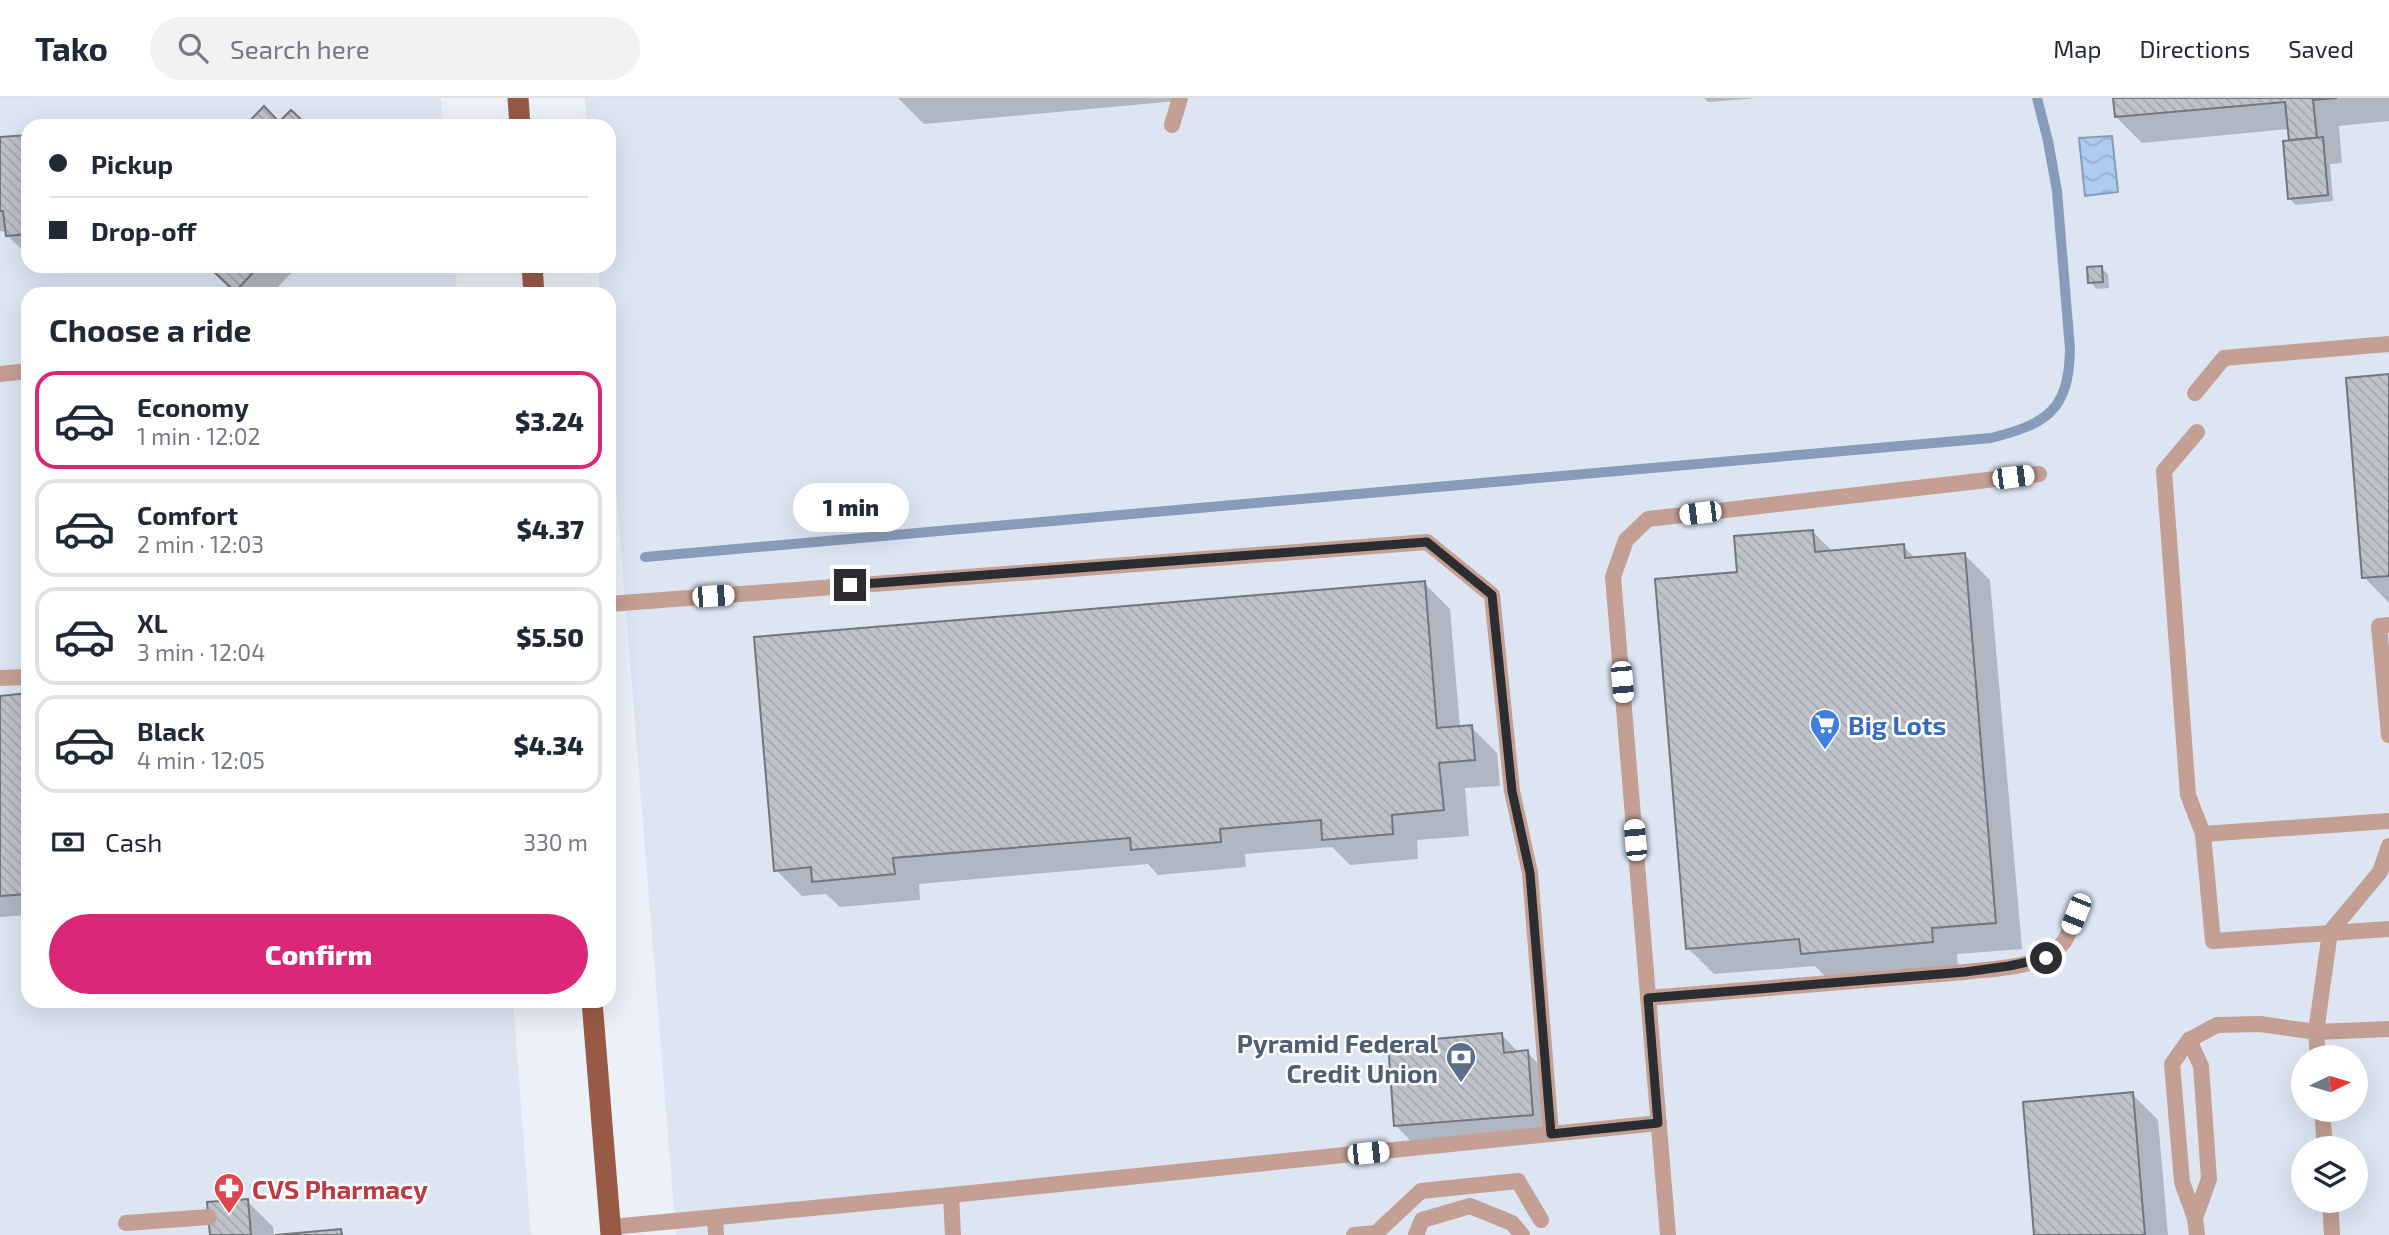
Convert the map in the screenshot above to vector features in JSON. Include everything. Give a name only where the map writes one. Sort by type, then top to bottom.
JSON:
[{"type":"main road","points":[[518,98],[520,119]]},
{"type":"main road","points":[[593,1008],[611,1231]]},
{"type":"lane","points":[[1172,125],[1180,98]]},
{"type":"lane","points":[[2195,393],[2224,358],[2389,344]]},
{"type":"lane","points":[[0,374],[21,372]]},
{"type":"lane","points":[[2197,432],[2164,471],[2188,795],[2203,834],[2213,941],[2389,929]]},
{"type":"lane","points":[[1668,1235],[1613,577],[1626,540],[1648,519],[2039,474]]},
{"type":"lane","points":[[616,603],[1427,542],[1492,595],[1512,791],[1530,873],[1551,1134]]},
{"type":"lane","points":[[2389,625],[2379,626],[2389,735]]},
{"type":"lane","points":[[0,678],[21,677]]},
{"type":"lane","points":[[2203,834],[2389,821]]},
{"type":"lane","points":[[2317,1045],[2316,1032],[2330,932],[2380,872],[2389,846]]},
{"type":"lane","points":[[1648,998],[2009,966],[2046,958],[2064,942],[2076,914]]},
{"type":"lane","points":[[2196,1227],[2182,1182],[2172,1064],[2189,1040],[2217,1025],[2260,1024],[2316,1032],[2389,1028]]},
{"type":"lane","points":[[2189,1040],[2201,1066],[2209,1179],[2196,1227]]},
{"type":"lane","points":[[611,1231],[715,1217],[1658,1123]]},
{"type":"lane","points":[[1354,1235],[1376,1233],[1421,1191],[1518,1181],[1541,1220]]},
{"type":"lane","points":[[951,1195],[953,1235]]},
{"type":"lane","points":[[1416,1235],[1422,1220],[1470,1206],[1511,1223],[1522,1235]]},
{"type":"lane","points":[[2331,1213],[2333,1235]]},
{"type":"lane","points":[[126,1223],[209,1217]]},
{"type":"lane","points":[[715,1217],[716,1235]]},
{"type":"shaded area","points":[[0,98],[441,98],[442,119],[21,119],[21,273],[456,273],[456,287],[21,287],[21,1008],[514,1008],[531,1235],[0,1235]]},
{"type":"shaded area","points":[[585,98],[2389,98],[2389,1235],[676,1235],[616,487],[616,287],[600,287],[598,273],[616,273],[616,119],[586,119]]},
{"type":"water","points":[[2112,136],[2118,192],[2085,196],[2079,138]]},
{"type":"building","points":[[2113,98],[2337,98],[2313,100],[2317,138],[2289,140],[2285,102],[2115,117]]},
{"type":"building","points":[[264,106],[276,119],[252,119]]},
{"type":"building","points":[[291,110],[301,119],[282,119]]},
{"type":"building","points":[[21,136],[21,235],[6,236],[3,211],[0,211],[0,137]]},
{"type":"building","points":[[2323,137],[2328,195],[2288,199],[2283,141]]},
{"type":"building","points":[[2102,266],[2103,282],[2088,283],[2087,267]]},
{"type":"building","points":[[215,273],[253,273],[240,287],[230,287]]},
{"type":"building","points":[[2389,374],[2389,576],[2362,578],[2346,378]]},
{"type":"building","name":"Big Lots","points":[[1813,530],[1815,552],[1904,544],[1905,558],[1965,553],[1996,923],[1932,928],[1933,942],[1801,954],[1799,939],[1686,949],[1655,579],[1737,572],[1734,536]]},
{"type":"building","points":[[1425,581],[1437,728],[1472,725],[1475,760],[1439,763],[1444,810],[1392,815],[1393,834],[1322,840],[1321,820],[1220,829],[1221,842],[1131,850],[1130,838],[893,858],[895,874],[812,882],[811,867],[774,871],[754,637]]},
{"type":"building","points":[[21,694],[21,894],[0,896],[0,696]]},
{"type":"building","name":"Pyramid Federal Credit Union","points":[[1502,1033],[1504,1053],[1528,1050],[1533,1115],[1394,1126],[1388,1043]]},
{"type":"building","points":[[2133,1092],[2145,1235],[2034,1235],[2023,1102]]},
{"type":"building","name":"CVS Pharmacy","points":[[248,1199],[251,1235],[210,1235],[207,1202]]},
{"type":"building","name":"CVS Pharmacy","points":[[341,1229],[342,1235],[275,1235]]},
{"type":"waterway","points":[[645,557],[1991,438],[2010,433],[2027,427],[2051,411],[2065,387],[2069,370],[2070,349],[2057,191],[2037,98]]},
{"type":"place","name":"Big Lots","points":[[1825,751]]},
{"type":"place","name":"Pyramid Federal Credit Union","points":[[1461,1084]]},
{"type":"place","name":"CVS Pharmacy","points":[[229,1215]]},
{"type":"route","points":[[850,585],[1427,542],[1492,595],[1512,791],[1530,873],[1551,1134],[1658,1123],[1648,998],[1965,972],[2046,958]]}]
